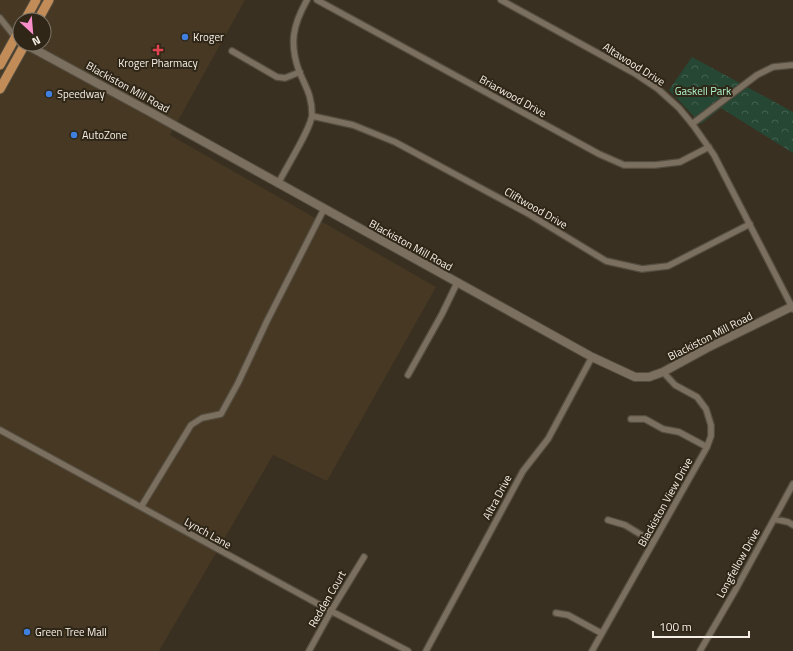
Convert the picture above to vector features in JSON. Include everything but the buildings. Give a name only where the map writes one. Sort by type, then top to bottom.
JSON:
[{"type":"main road","points":[[29,12],[36,0]]},
{"type":"main road","points":[[42,12],[49,0]]},
{"type":"main road","points":[[0,65],[12,48]]},
{"type":"main road","points":[[0,89],[21,52]]},
{"type":"main road","name":"Blackiston Mill Road","points":[[40,52],[592,357],[637,378],[649,377],[663,372],[707,348],[793,308]]},
{"type":"street","points":[[278,184],[307,131],[312,116],[309,94],[300,72],[294,50],[293,38],[295,25],[307,0]]},
{"type":"street","name":"Briarwood Drive","points":[[317,0],[599,154],[624,165],[655,165],[680,162],[709,148]]},
{"type":"street","name":"Altawood Drive","points":[[501,0],[634,73],[658,89],[679,108],[709,148],[726,176],[793,308]]},
{"type":"street","points":[[0,18],[12,32]]},
{"type":"street","points":[[232,51],[277,77],[285,78],[300,72]]},
{"type":"street","points":[[692,124],[744,84],[761,73],[773,67],[793,65]]},
{"type":"street","name":"Cliftwood Drive","points":[[312,116],[353,125],[395,142],[526,213],[606,261],[642,269],[668,266],[750,224]]},
{"type":"street","points":[[141,507],[191,425],[202,418],[221,414],[238,383],[267,320],[324,209]]},
{"type":"street","points":[[408,375],[442,314],[457,283]]},
{"type":"street","name":"Altra Drive","points":[[426,651],[523,471],[548,439],[592,357]]},
{"type":"street","name":"Blackiston View Drive","points":[[592,651],[707,447],[711,436],[711,425],[706,409],[697,397],[675,384],[663,372]]},
{"type":"street","points":[[631,419],[645,419],[663,429],[679,432],[707,447]]},
{"type":"street","name":"Lynch Lane","points":[[0,430],[331,611],[408,651]]},
{"type":"street","name":"Longfellow Drive","points":[[700,651],[793,484]]},
{"type":"street","points":[[774,519],[788,522],[793,526]]},
{"type":"street","points":[[608,520],[624,525],[653,542]]},
{"type":"street","name":"Redden Court","points":[[309,651],[331,611],[364,557]]},
{"type":"street","points":[[556,613],[568,615],[601,633]]},
{"type":"shaded area","points":[[0,0],[245,0],[170,135],[436,287],[327,481],[273,455],[159,651],[0,651]]},
{"type":"green space","name":"Gaskell Park","points":[[692,57],[793,112],[793,153],[721,108],[701,124],[669,90]]},
{"type":"place","name":"Kroger","points":[[185,37]]},
{"type":"place","name":"Kroger Pharmacy","points":[[158,50]]},
{"type":"place","name":"Speedway","points":[[49,94]]},
{"type":"place","name":"AutoZone","points":[[74,135]]},
{"type":"place","name":"Green Tree Mall","points":[[27,632]]}]
